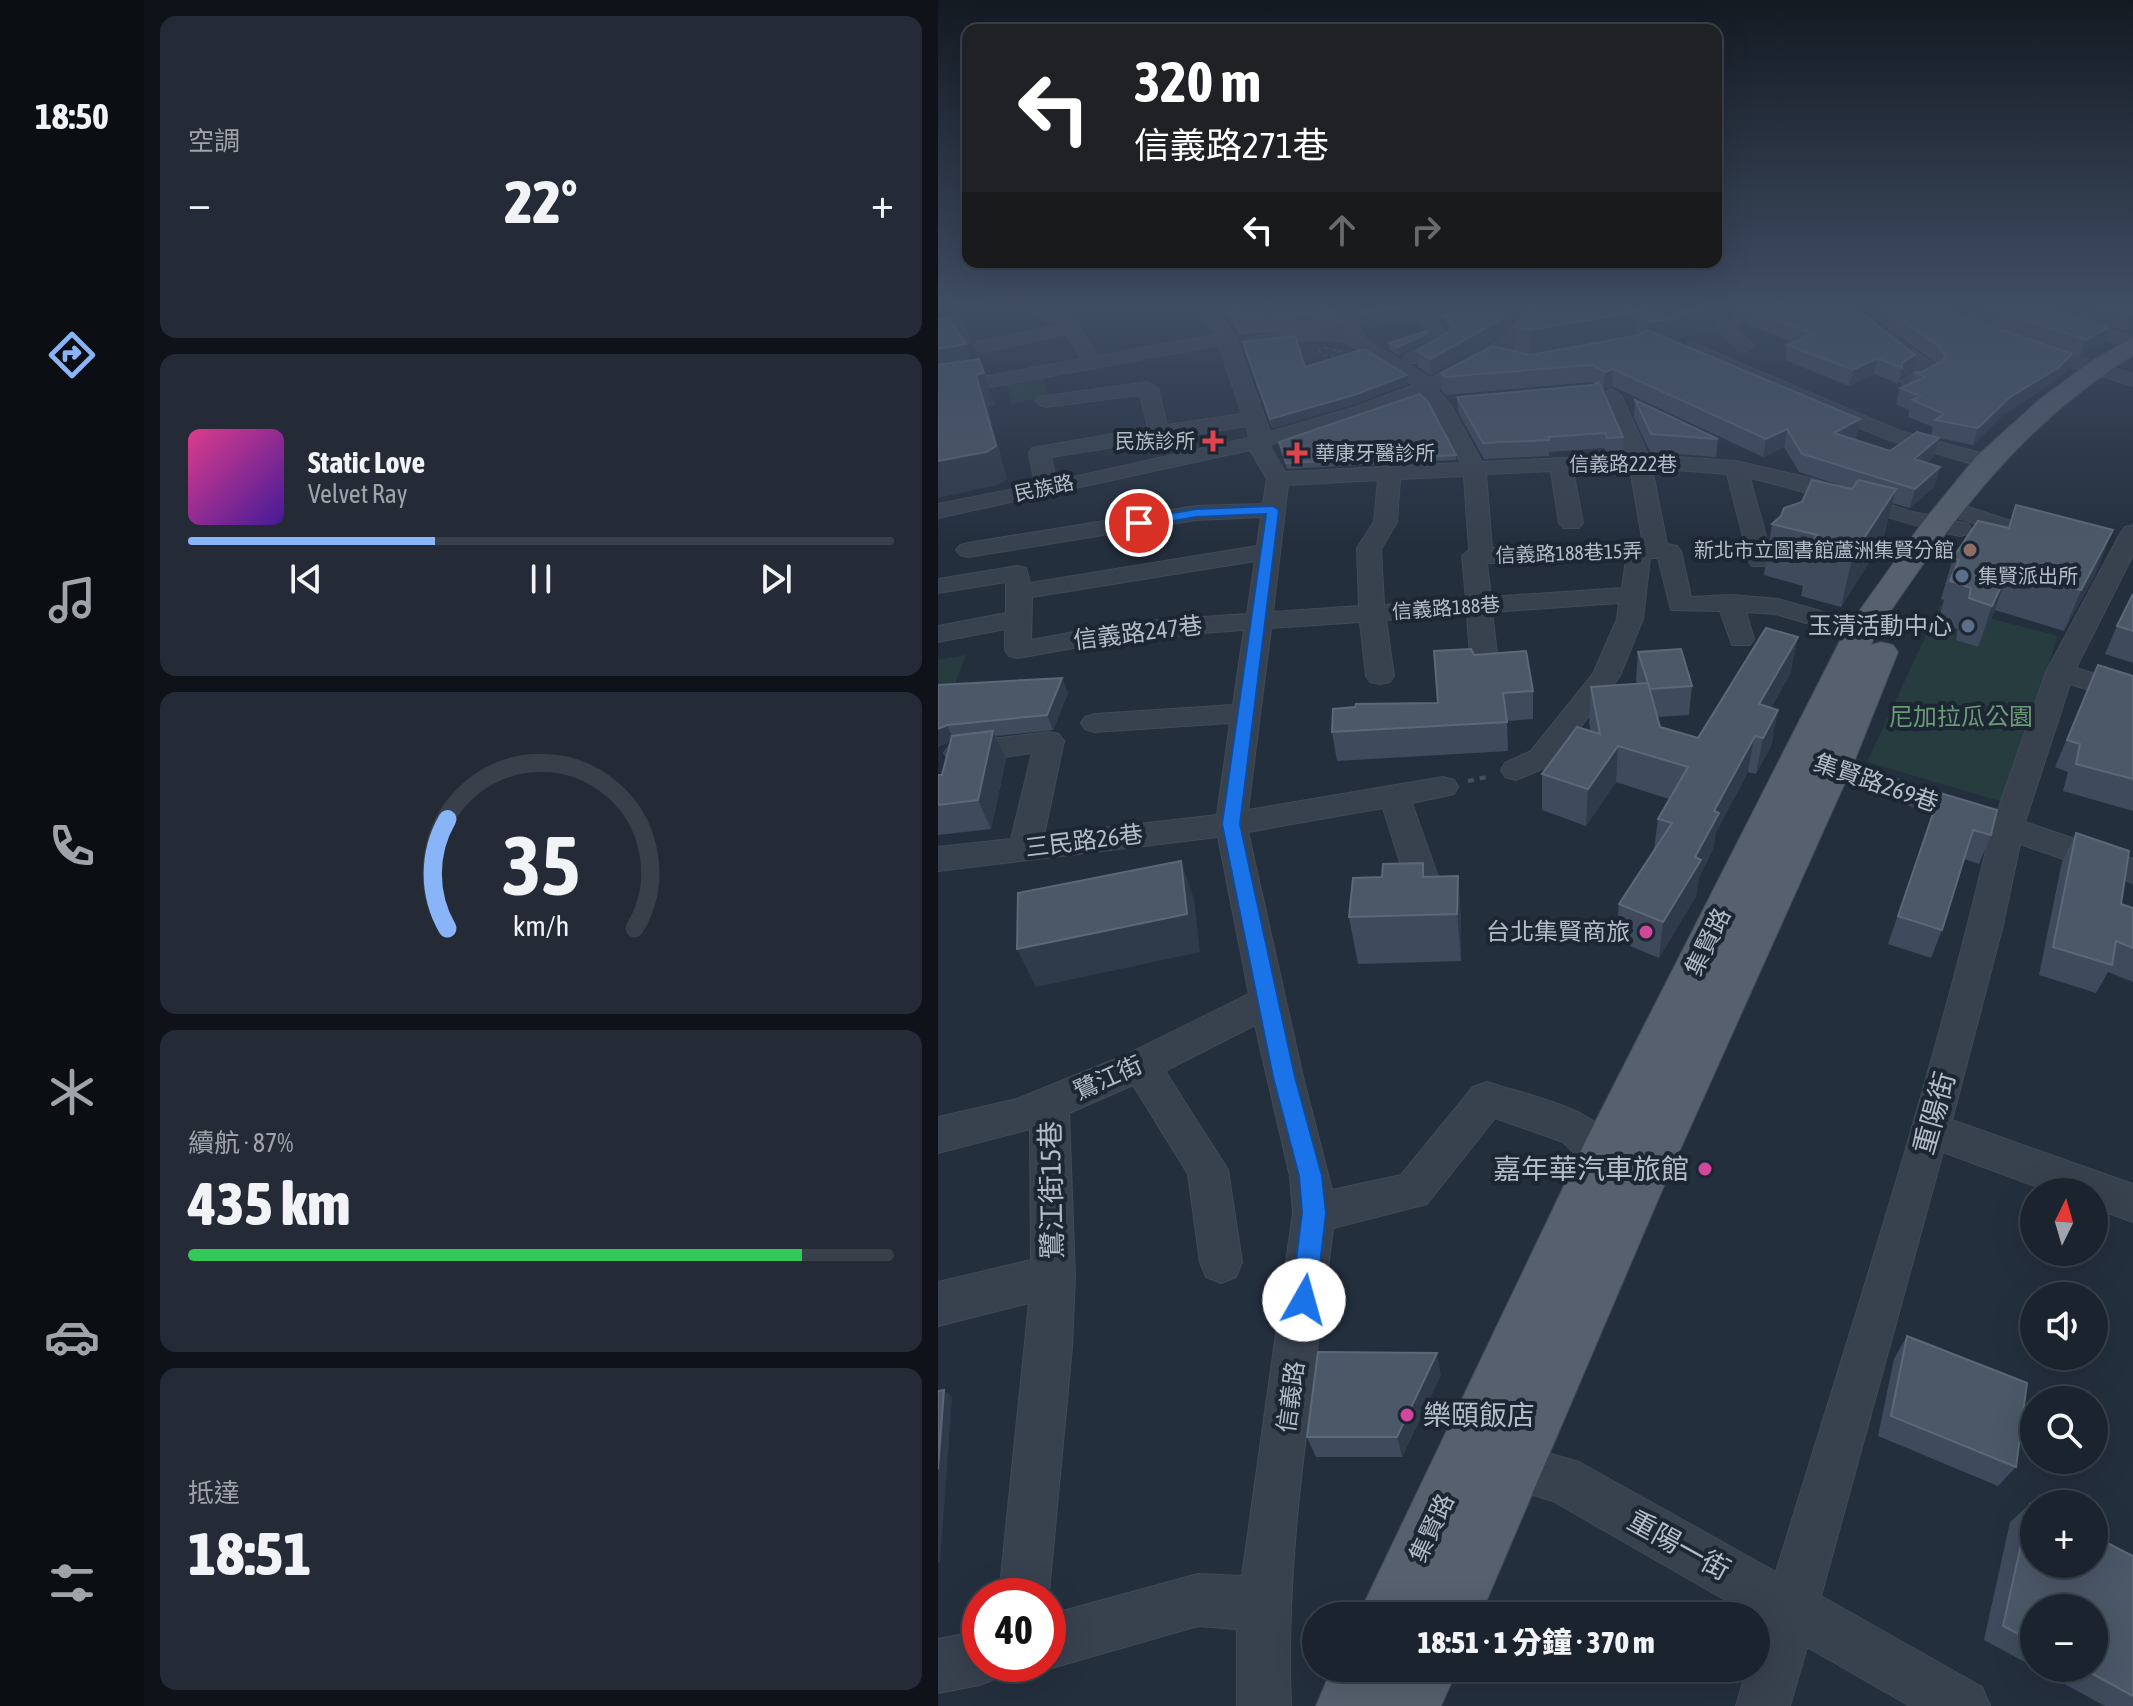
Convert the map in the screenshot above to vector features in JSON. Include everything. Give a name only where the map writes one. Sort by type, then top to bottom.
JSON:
[{"type":"main road","name":"集賢路","points":[[1397,1602],[1604,1156],[1817,762],[1987,462],[2026,424],[2090,384]]},
{"type":"main road","name":"集賢路","points":[[1453,1602],[1641,1181],[1817,762],[1861,631],[1955,519],[1980,502],[2032,442],[2099,384]]},
{"type":"main road","points":[[1350,1706],[1361,1682]]},
{"type":"main road","points":[[1406,1706],[1417,1682]]},
{"type":"street","points":[[938,391],[1014,384]]},
{"type":"street","points":[[1240,384],[1275,495]]},
{"type":"street","points":[[1420,384],[1432,393],[1475,469]]},
{"type":"street","name":"民族路","points":[[938,511],[1046,487],[1254,431],[1432,393],[1444,384]]},
{"type":"street","points":[[1774,384],[1893,435],[1987,462]]},
{"type":"street","points":[[1046,401],[1148,388],[1156,423]]},
{"type":"street","points":[[1432,393],[1465,402]]},
{"type":"street","points":[[1516,770],[1541,758],[1606,676],[1630,619],[1633,595],[1647,551],[1640,461],[1611,395],[1639,408]]},
{"type":"street","points":[[1451,423],[1478,421]]},
{"type":"street","points":[[1046,487],[1037,433],[1156,423],[1254,431]]},
{"type":"street","points":[[1721,447],[1749,460],[1762,475]]},
{"type":"street","name":"信義路222巷","points":[[968,550],[1196,513],[1389,474],[1640,461],[1736,468],[1806,484],[1903,517],[1955,519],[2072,548]]},
{"type":"street","points":[[1561,464],[1571,523]]},
{"type":"street","points":[[1736,468],[1761,561]]},
{"type":"street","name":"信義路188巷15弄","points":[[1475,469],[1481,556]]},
{"type":"street","points":[[1380,676],[1372,613],[1369,548],[1384,533],[1389,518],[1389,474]]},
{"type":"street","points":[[1796,509],[1806,484]]},
{"type":"street","points":[[938,634],[1017,619],[1018,554],[1025,541],[1016,494]]},
{"type":"street","name":"信義路","points":[[1264,1706],[1262,1639],[1272,1531],[1314,1213],[1310,1176],[1284,1077],[1231,824],[1275,495]]},
{"type":"street","points":[[1647,551],[1669,551],[1680,605],[1731,603],[1778,607],[1861,631]]},
{"type":"street","name":"信義路188巷15弄","points":[[1477,608],[1474,556],[1647,551]]},
{"type":"street","points":[[938,586],[1018,582],[1266,552]]},
{"type":"street","name":"重陽街","points":[[1763,1706],[1930,1130],[1986,925],[2007,829],[2060,672],[2121,555]]},
{"type":"street","name":"信義路188巷","points":[[1259,620],[1477,608],[1633,595]]},
{"type":"street","points":[[1731,603],[1741,639]]},
{"type":"street","points":[[1477,608],[1485,670]]},
{"type":"street","name":"信義路247巷","points":[[1017,619],[1018,650],[1129,630],[1259,620]]},
{"type":"street","points":[[2060,672],[2133,695]]},
{"type":"street","points":[[1095,723],[1245,713]]},
{"type":"street","points":[[954,753],[1049,741],[1025,848]]},
{"type":"street","name":"集賢路269巷","points":[[1817,762],[2133,871]]},
{"type":"street","points":[[1231,824],[1443,787]]},
{"type":"street","points":[[1394,796],[1427,894]]},
{"type":"street","name":"三民路26巷","points":[[938,859],[1231,824]]},
{"type":"street","name":"鷺江街","points":[[938,1135],[1021,1115],[1049,1104],[1141,1065],[1270,1000]]},
{"type":"street","points":[[1141,1065],[1208,1170],[1221,1262]]},
{"type":"street","points":[[1314,1213],[1413,1191],[1487,1099],[1576,1129],[1604,1156]]},
{"type":"street","name":"鷺江街15巷","points":[[1027,1578],[1053,1276],[1049,1104]]},
{"type":"street","points":[[1930,1130],[2133,1203]]},
{"type":"street","name":"鷺江街15巷","points":[[938,1304],[1053,1276]]},
{"type":"street","name":"重陽一街","points":[[1514,1467],[1562,1479],[1963,1706]]},
{"type":"street","points":[[1066,1637],[1198,1600],[1237,1603],[1266,1599]]},
{"type":"street","points":[[938,1666],[962,1661]]},
{"type":"path","points":[[1443,787],[1516,770]]},
{"type":"green space","points":[[1007,384],[1044,384],[1048,397],[1011,404]]},
{"type":"green space","name":"尼加拉瓜公園","points":[[1940,605],[2058,636],[2003,802],[1867,762]]},
{"type":"green space","points":[[966,655],[950,697],[938,698],[938,660]]},
{"type":"building","points":[[938,384],[978,384],[996,446],[986,452],[938,461]]},
{"type":"building","points":[[1258,384],[1384,384],[1354,395],[1270,419]]},
{"type":"building","points":[[1600,384],[1623,437],[1607,438],[1605,433],[1548,437],[1549,440],[1483,443],[1457,397]]},
{"type":"building","points":[[1645,384],[1775,384],[1860,419],[1834,433],[1890,451],[1917,432],[1939,438],[1914,459],[1940,467],[1915,489],[1802,454],[1787,429],[1766,439]]},
{"type":"building","points":[[1910,384],[2032,384],[2009,398],[1978,428],[1935,420],[1944,414],[1912,400],[1920,396],[1900,388]]},
{"type":"building","points":[[1420,394],[1428,402],[1456,455],[1286,463],[1279,442]]},
{"type":"building","points":[[1635,400],[1718,439],[1651,434]]},
{"type":"building","points":[[1812,480],[1852,489],[1858,480],[1896,489],[1853,555],[1811,544],[1817,535],[1772,524],[1784,508],[1802,502]]},
{"type":"building","points":[[2016,505],[2113,530],[2081,590],[2009,569],[1992,606],[1969,598],[1971,588],[1950,581],[1959,560],[1953,558],[1978,521],[2009,528]]},
{"type":"building","points":[[2133,594],[2133,631],[2117,626]]},
{"type":"building","points":[[1766,628],[1798,637],[1759,704],[1778,710],[1763,738],[1755,736],[1714,811],[1719,813],[1695,857],[1701,860],[1663,922],[1619,904],[1672,823],[1658,819],[1688,767],[1618,746],[1588,789],[1542,774],[1577,727],[1600,734],[1591,687],[1648,683],[1660,727],[1698,738]]},
{"type":"building","points":[[1471,649],[1474,655],[1526,651],[1533,691],[1503,693],[1507,722],[1332,732],[1333,709],[1355,707],[1356,704],[1438,703],[1434,651]]},
{"type":"building","points":[[1681,649],[1692,686],[1650,689],[1638,652]]},
{"type":"building","points":[[2098,665],[2133,676],[2133,779],[2076,764],[2080,744],[2067,740]]},
{"type":"building","points":[[1062,678],[1047,715],[947,725],[938,729],[938,685]]},
{"type":"building","points":[[993,731],[978,800],[938,805],[938,775],[942,775],[952,736]]},
{"type":"building","points":[[1940,793],[1997,810],[1991,835],[1973,830],[1942,930],[1898,916]]},
{"type":"building","points":[[2076,833],[2129,851],[2121,904],[2133,908],[2133,948],[2116,941],[2112,965],[2053,947]]},
{"type":"building","points":[[1181,861],[1187,914],[1017,949],[1018,893]]},
{"type":"building","points":[[1423,863],[1423,877],[1458,876],[1457,914],[1349,917],[1353,878],[1382,877],[1383,864]]},
{"type":"building","points":[[1907,1336],[2027,1383],[2027,1386],[2020,1386],[2020,1436],[2016,1467],[1891,1416]]},
{"type":"building","points":[[1318,1352],[1437,1353],[1397,1437],[1307,1437]]},
{"type":"building","points":[[944,1390],[938,1469],[938,1391]]},
{"type":"building","points":[[2108,1543],[2133,1556],[2133,1696],[2108,1682],[2108,1594],[2020,1594],[2020,1635],[2003,1626],[2020,1549],[2020,1578],[2108,1578]]},
{"type":"place","name":"民族診所","points":[[1213,441]]},
{"type":"place","name":"華康牙醫診所","points":[[1297,453]]},
{"type":"place","name":"新北市立圖書館蘆洲集賢分館","points":[[1970,550]]},
{"type":"place","name":"集賢派出所","points":[[1962,576]]},
{"type":"place","name":"玉清活動中心","points":[[1968,626]]},
{"type":"place","name":"台北集賢商旅","points":[[1646,932]]},
{"type":"place","name":"嘉年華汽車旅館","points":[[1705,1169]]},
{"type":"place","name":"樂頤飯店","points":[[1407,1415]]},
{"type":"route","points":[[1139,523],[1196,513],[1273,510],[1231,824],[1284,1077],[1310,1176],[1314,1213],[1304,1300]]}]
